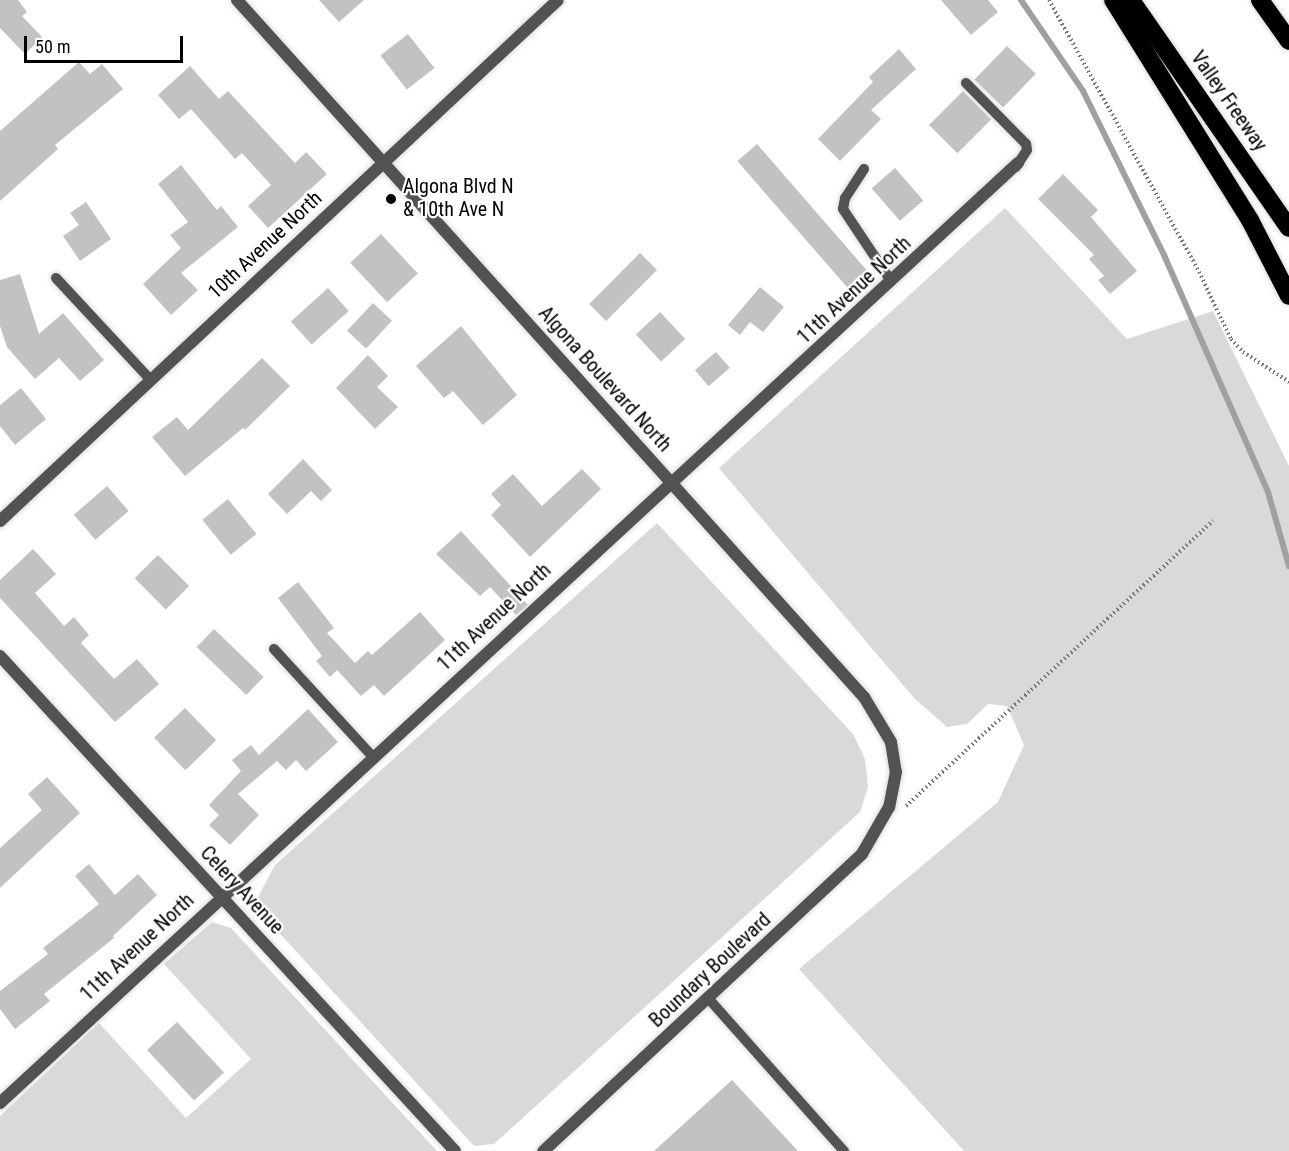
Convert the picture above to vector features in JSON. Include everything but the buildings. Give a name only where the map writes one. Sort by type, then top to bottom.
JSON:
[{"type":"highway","points":[[1113,0],[1250,220],[1289,296]]},
{"type":"highway","name":"Valley Freeway","points":[[1131,0],[1289,228]]},
{"type":"highway","points":[[1260,0],[1289,41]]},
{"type":"street","name":"Algona Boulevard North","points":[[237,0],[878,716],[891,742],[896,772],[889,807]]},
{"type":"street","name":"10th Avenue North","points":[[0,521],[382,161],[558,0]]},
{"type":"street","name":"11th Avenue North","points":[[0,1102],[670,481],[1017,165]]},
{"type":"street","name":"Celery Avenue","points":[[0,656],[455,1151]]},
{"type":"street","name":"Boundary Boulevard","points":[[543,1151],[862,854],[877,833],[889,807]]},
{"type":"lane","points":[[966,83],[1026,144],[1027,150],[1017,165]]},
{"type":"lane","points":[[864,169],[854,182],[843,209],[891,281]]},
{"type":"lane","points":[[56,278],[150,380]]},
{"type":"lane","points":[[274,649],[372,756]]},
{"type":"lane","points":[[708,998],[844,1151]]},
{"type":"path","points":[[1049,0],[1199,272],[1231,339],[1243,352],[1289,382]]},
{"type":"path","points":[[903,809],[1213,521]]},
{"type":"shaded area","points":[[1005,208],[1127,339],[1213,311],[1289,466],[1289,1151],[964,1151],[799,969],[998,802],[1024,745],[1007,706],[988,704],[967,724],[947,727],[914,698],[719,468]]},
{"type":"shaded area","points":[[657,523],[853,734],[865,759],[868,787],[860,812],[494,1144],[474,1146],[263,915],[258,897],[275,865]]},
{"type":"shaded area","points":[[212,922],[231,928],[437,1151],[0,1151],[0,1116],[99,1023],[186,1118],[251,1059],[164,964]]},
{"type":"waterway","points":[[1021,0],[1083,91],[1164,255],[1268,492],[1289,566]]},
{"type":"place","name":"Algona Blvd N & 10th Ave N","points":[[391,199]]}]
